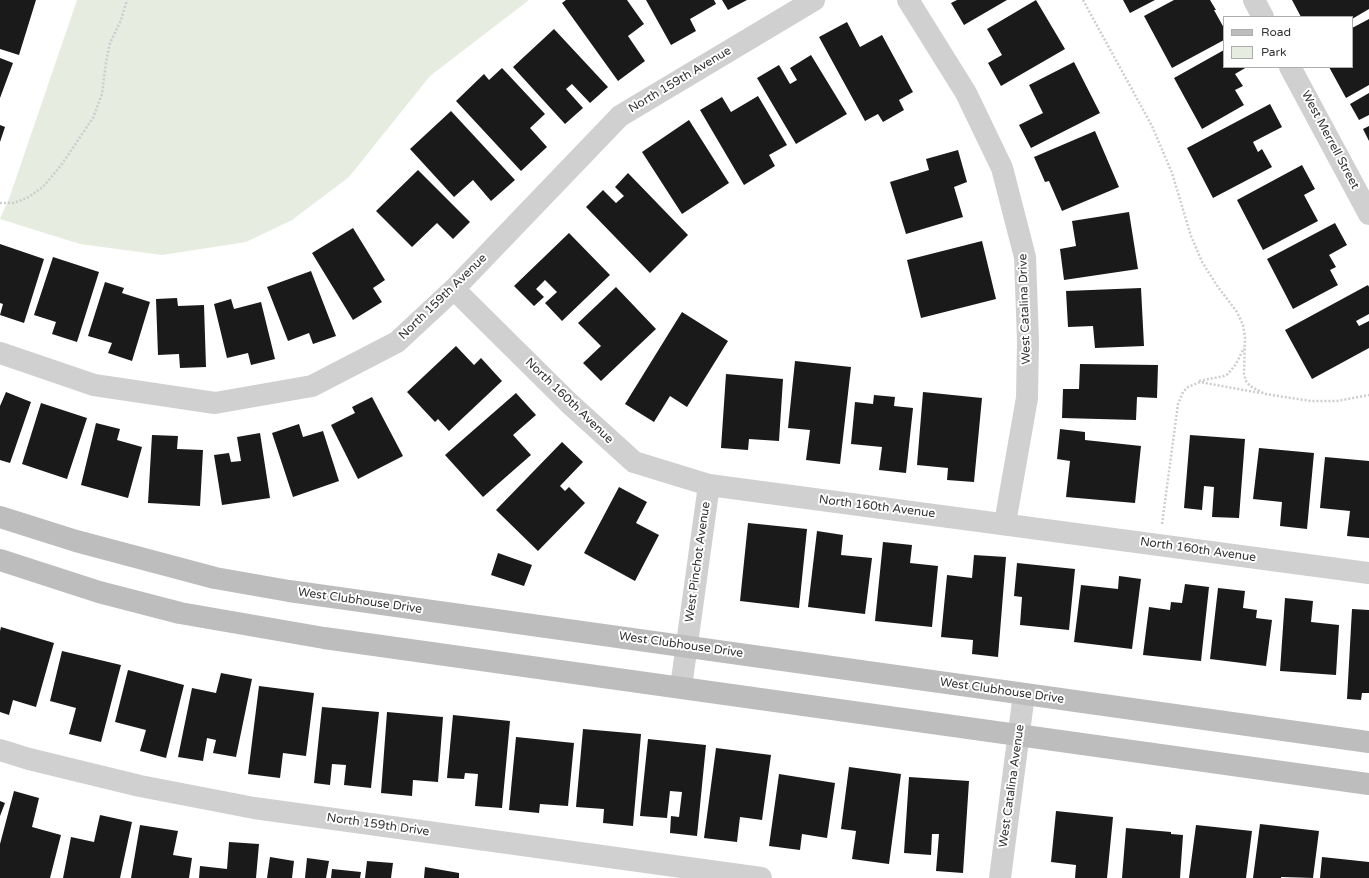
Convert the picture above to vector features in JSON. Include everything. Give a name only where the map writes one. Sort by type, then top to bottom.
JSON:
[{"type":"street","name":"North 159th Avenue","points":[[0,353],[94,385],[215,403],[312,386],[397,342],[454,289],[620,116],[814,0]]},
{"type":"street","name":"West Catalina Drive","points":[[908,0],[966,93],[1002,168],[1025,257],[1028,340],[1027,398],[1005,523]]},
{"type":"street","points":[[1254,0],[1262,16]]},
{"type":"street","name":"West Merrell Street","points":[[1291,68],[1369,214]]},
{"type":"street","name":"North 160th Avenue","points":[[454,289],[569,403],[634,462],[709,485],[1005,523],[1369,573]]},
{"type":"street","name":"West Pinchot Avenue","points":[[681,687],[709,485]]},
{"type":"street","name":"West Clubhouse Drive","points":[[0,517],[76,541],[215,578],[289,591],[1369,742]]},
{"type":"street","points":[[0,560],[99,592],[180,613],[324,638],[1369,784]]},
{"type":"street","name":"West Catalina Avenue","points":[[1000,878],[1024,694]]},
{"type":"street","name":"North 159th Drive","points":[[0,750],[29,759],[140,786],[254,808],[761,878]]},
{"type":"path","points":[[0,203],[12,203],[19,201],[27,198],[43,187],[62,164],[93,118],[102,94],[110,43],[127,0]]},
{"type":"path","points":[[1083,0],[1152,126],[1172,174],[1196,249],[1209,274],[1237,312],[1243,325],[1245,346],[1244,374],[1246,381],[1250,386],[1264,394]]},
{"type":"path","points":[[1159,544],[1178,404],[1183,392],[1194,384],[1203,380],[1228,374],[1236,364],[1245,346]]},
{"type":"path","points":[[1194,384],[1200,382],[1208,383],[1311,401],[1337,401],[1369,395]]},
{"type":"green space","points":[[77,0],[529,0],[430,76],[349,177],[292,220],[246,242],[162,255],[80,244],[0,219],[10,196]]},
{"type":"building","points":[[0,0],[36,0],[19,55],[0,49]]},
{"type":"building","points":[[566,0],[627,0],[644,24],[628,36],[645,61],[618,81],[562,3]]},
{"type":"building","points":[[646,0],[714,0],[716,4],[690,19],[696,31],[671,45]]},
{"type":"building","points":[[722,0],[747,0],[728,10]]},
{"type":"building","points":[[957,0],[1007,0],[964,25],[951,3]]},
{"type":"building","points":[[1036,0],[1065,49],[1001,86],[988,63],[1002,55],[987,29]]},
{"type":"building","points":[[1123,0],[1155,0],[1130,13]]},
{"type":"building","points":[[1174,0],[1210,0],[1223,26],[1223,41],[1172,68],[1144,16]]},
{"type":"building","points":[[1292,0],[1369,0],[1369,9],[1353,18],[1353,16],[1300,16]]},
{"type":"building","points":[[1369,19],[1369,85],[1346,98],[1330,68],[1353,68],[1353,27]]},
{"type":"building","points":[[847,22],[860,47],[882,35],[913,92],[899,100],[904,110],[883,122],[878,114],[865,121],[819,37]]},
{"type":"building","points":[[554,29],[608,87],[590,103],[572,84],[566,89],[583,108],[565,124],[513,67]]},
{"type":"building","points":[[1223,51],[1223,68],[1245,68],[1235,74],[1243,86],[1235,90],[1244,105],[1202,129],[1174,78]]},
{"type":"building","points":[[811,55],[847,114],[796,144],[757,78],[779,65],[790,84],[797,80],[790,68]]},
{"type":"building","points":[[0,58],[13,63],[0,98]]},
{"type":"building","points":[[1074,62],[1100,113],[1031,148],[1019,125],[1043,113],[1029,85]]},
{"type":"building","points":[[502,68],[545,114],[530,128],[547,147],[521,171],[456,101],[484,74],[489,80]]},
{"type":"building","points":[[1369,93],[1369,115],[1359,120],[1350,104]]},
{"type":"building","points":[[758,96],[787,145],[769,155],[775,166],[744,185],[700,110],[722,97],[731,112]]},
{"type":"building","points":[[1270,104],[1282,127],[1253,142],[1258,152],[1262,149],[1272,167],[1213,198],[1187,148]]},
{"type":"building","points":[[451,111],[515,180],[491,201],[473,180],[454,197],[410,149]]},
{"type":"building","points":[[689,120],[729,183],[682,214],[642,152]]},
{"type":"building","points":[[0,125],[5,127],[0,142]]},
{"type":"building","points":[[1369,126],[1369,141],[1363,129]]},
{"type":"building","points":[[1095,131],[1119,187],[1062,211],[1049,181],[1045,182],[1034,157]]},
{"type":"building","points":[[958,150],[967,182],[954,187],[963,217],[906,234],[890,182],[929,170],[926,159]]},
{"type":"building","points":[[1302,165],[1315,189],[1304,195],[1318,221],[1263,250],[1237,200]]},
{"type":"building","points":[[418,170],[470,222],[453,239],[437,223],[412,247],[376,211]]},
{"type":"building","points":[[628,173],[688,235],[650,273],[586,207],[603,190],[616,203],[624,196],[615,187]]},
{"type":"building","points":[[1129,212],[1138,269],[1064,280],[1060,249],[1076,246],[1072,221]]},
{"type":"building","points":[[1335,223],[1347,245],[1329,255],[1336,267],[1330,270],[1338,285],[1293,309],[1267,259]]},
{"type":"building","points":[[353,228],[385,280],[373,288],[382,302],[353,320],[312,253]]},
{"type":"building","points":[[569,233],[610,275],[562,321],[545,303],[557,292],[545,280],[536,289],[544,297],[534,306],[514,286]]},
{"type":"building","points":[[982,241],[996,299],[921,318],[907,260]]},
{"type":"building","points":[[0,244],[44,259],[24,323],[0,315],[3,304],[0,303]]},
{"type":"building","points":[[53,257],[99,272],[77,342],[52,334],[56,322],[34,315]]},
{"type":"building","points":[[311,271],[336,336],[313,344],[309,333],[288,341],[267,287]]},
{"type":"building","points":[[105,282],[124,288],[122,293],[150,302],[132,361],[108,353],[112,343],[88,336]]},
{"type":"building","points":[[1368,285],[1369,314],[1356,321],[1359,326],[1369,321],[1369,348],[1312,379],[1285,330]]},
{"type":"building","points":[[616,287],[656,329],[601,381],[583,363],[601,346],[578,323]]},
{"type":"building","points":[[1141,288],[1144,346],[1095,348],[1093,326],[1068,327],[1066,291]]},
{"type":"building","points":[[177,298],[178,306],[204,305],[206,367],[180,368],[179,354],[158,355],[156,299]]},
{"type":"building","points":[[231,299],[234,309],[261,302],[275,359],[251,365],[248,353],[227,358],[214,304]]},
{"type":"building","points":[[682,312],[728,341],[687,407],[670,396],[654,422],[625,404]]},
{"type":"building","points":[[456,346],[474,365],[481,358],[502,381],[449,431],[438,419],[435,422],[407,392]]},
{"type":"building","points":[[795,361],[851,367],[840,464],[806,460],[810,430],[788,428]]},
{"type":"building","points":[[1080,364],[1158,365],[1157,398],[1137,397],[1136,420],[1062,418],[1063,389],[1079,389]]},
{"type":"building","points":[[726,374],[783,379],[779,441],[749,439],[748,450],[721,448]]},
{"type":"building","points":[[6,392],[31,402],[10,463],[0,460],[0,406]]},
{"type":"building","points":[[923,392],[982,398],[974,482],[947,480],[948,468],[917,465]]},
{"type":"building","points":[[516,393],[536,415],[513,435],[531,455],[483,497],[445,455]]},
{"type":"building","points":[[874,395],[895,397],[894,406],[913,408],[906,473],[879,470],[882,447],[851,444],[855,402],[873,404]]},
{"type":"building","points":[[372,397],[403,456],[358,479],[331,425],[355,413],[352,407]]},
{"type":"building","points":[[41,403],[87,418],[67,479],[22,464]]},
{"type":"building","points":[[96,423],[120,429],[117,440],[142,447],[128,498],[81,485]]},
{"type":"building","points":[[299,424],[303,437],[323,431],[339,481],[293,497],[272,433]]},
{"type":"building","points":[[1060,429],[1085,432],[1085,440],[1141,446],[1135,503],[1066,497],[1070,461],[1057,459]]},
{"type":"building","points":[[260,433],[270,498],[222,505],[214,455],[229,453],[231,462],[241,461],[237,437]]},
{"type":"building","points":[[152,435],[178,436],[177,449],[203,450],[200,506],[148,503]]},
{"type":"building","points":[[1190,435],[1245,439],[1239,518],[1212,517],[1214,487],[1204,486],[1202,510],[1184,508]]},
{"type":"building","points":[[562,442],[583,462],[560,486],[565,491],[569,487],[585,503],[538,551],[496,510]]},
{"type":"building","points":[[1259,448],[1314,453],[1307,529],[1280,526],[1282,502],[1253,499]]},
{"type":"building","points":[[1325,457],[1369,461],[1369,538],[1347,536],[1350,511],[1320,508]]},
{"type":"building","points":[[619,487],[647,502],[636,523],[659,535],[635,581],[584,553]]},
{"type":"building","points":[[748,523],[807,529],[799,608],[740,601]]},
{"type":"building","points":[[817,531],[843,535],[841,555],[872,558],[865,614],[808,607]]},
{"type":"building","points":[[883,542],[912,545],[910,563],[938,566],[932,627],[875,621]]},
{"type":"building","points":[[498,553],[532,565],[524,586],[491,575]]},
{"type":"building","points":[[974,555],[1006,557],[998,657],[972,654],[973,640],[941,637],[947,575],[972,578]]},
{"type":"building","points":[[1017,563],[1075,569],[1069,630],[1020,625],[1022,597],[1014,596]]},
{"type":"building","points":[[1119,576],[1141,579],[1132,649],[1074,642],[1081,585],[1118,589]]},
{"type":"building","points":[[1185,584],[1209,587],[1201,661],[1143,655],[1149,607],[1170,610],[1171,602],[1182,603]]},
{"type":"building","points":[[1218,588],[1245,591],[1243,608],[1257,610],[1256,618],[1272,620],[1266,666],[1210,659]]},
{"type":"building","points":[[1285,598],[1313,601],[1311,622],[1339,625],[1336,675],[1280,671]]},
{"type":"building","points":[[1352,609],[1369,610],[1369,693],[1362,693],[1361,700],[1347,699]]},
{"type":"building","points":[[1,627],[54,643],[36,707],[13,700],[9,715],[0,712]]},
{"type":"building","points":[[62,651],[121,665],[101,742],[69,734],[76,708],[50,701]]},
{"type":"building","points":[[128,670],[184,685],[166,758],[140,751],[146,730],[115,722]]},
{"type":"building","points":[[221,673],[252,679],[236,757],[213,753],[216,740],[207,738],[203,761],[178,757],[192,688],[216,693]]},
{"type":"building","points":[[259,686],[314,693],[306,756],[283,753],[280,778],[248,774]]},
{"type":"building","points":[[322,707],[379,712],[371,788],[344,785],[346,765],[332,764],[330,785],[314,783]]},
{"type":"building","points":[[387,712],[443,717],[438,782],[413,780],[412,796],[381,793]]},
{"type":"building","points":[[453,715],[510,721],[502,808],[475,806],[478,774],[465,773],[464,779],[447,778]]},
{"type":"building","points":[[583,729],[641,734],[633,826],[603,823],[604,809],[576,807]]},
{"type":"building","points":[[516,737],[574,743],[568,806],[540,804],[539,813],[509,810]]},
{"type":"building","points":[[648,739],[706,745],[697,836],[670,833],[671,816],[679,817],[682,792],[670,791],[667,818],[640,816]]},
{"type":"building","points":[[716,748],[771,755],[762,820],[740,817],[737,842],[704,838]]},
{"type":"building","points":[[849,767],[901,774],[889,864],[852,859],[856,831],[841,829]]},
{"type":"building","points":[[779,774],[835,783],[827,838],[802,834],[800,850],[769,846]]},
{"type":"building","points":[[909,777],[969,781],[963,873],[936,871],[939,834],[932,834],[931,855],[904,853]]},
{"type":"building","points":[[14,791],[39,798],[32,827],[61,835],[50,878],[0,878],[0,844]]},
{"type":"building","points":[[0,801],[5,803],[0,816]]},
{"type":"building","points":[[1056,811],[1113,817],[1107,878],[1075,878],[1076,865],[1051,862]]},
{"type":"building","points":[[100,815],[132,822],[120,878],[63,878],[71,837],[94,842]]},
{"type":"building","points":[[1260,824],[1319,831],[1313,878],[1253,878]]},
{"type":"building","points":[[140,825],[178,831],[173,855],[192,858],[189,878],[131,878]]},
{"type":"building","points":[[1196,825],[1252,831],[1246,878],[1189,878]]},
{"type":"building","points":[[1126,828],[1171,832],[1171,834],[1183,835],[1180,878],[1122,878]]},
{"type":"building","points":[[229,842],[259,844],[256,878],[199,878],[200,866],[227,869]]},
{"type":"building","points":[[270,857],[294,861],[292,878],[267,878]]},
{"type":"building","points":[[1322,857],[1369,862],[1369,878],[1320,878]]},
{"type":"building","points":[[307,858],[329,861],[326,878],[305,878]]},
{"type":"building","points":[[367,861],[393,863],[391,878],[365,878]]},
{"type":"building","points":[[425,867],[459,873],[459,878],[424,878]]},
{"type":"building","points":[[332,869],[361,872],[360,878],[331,878]]}]
